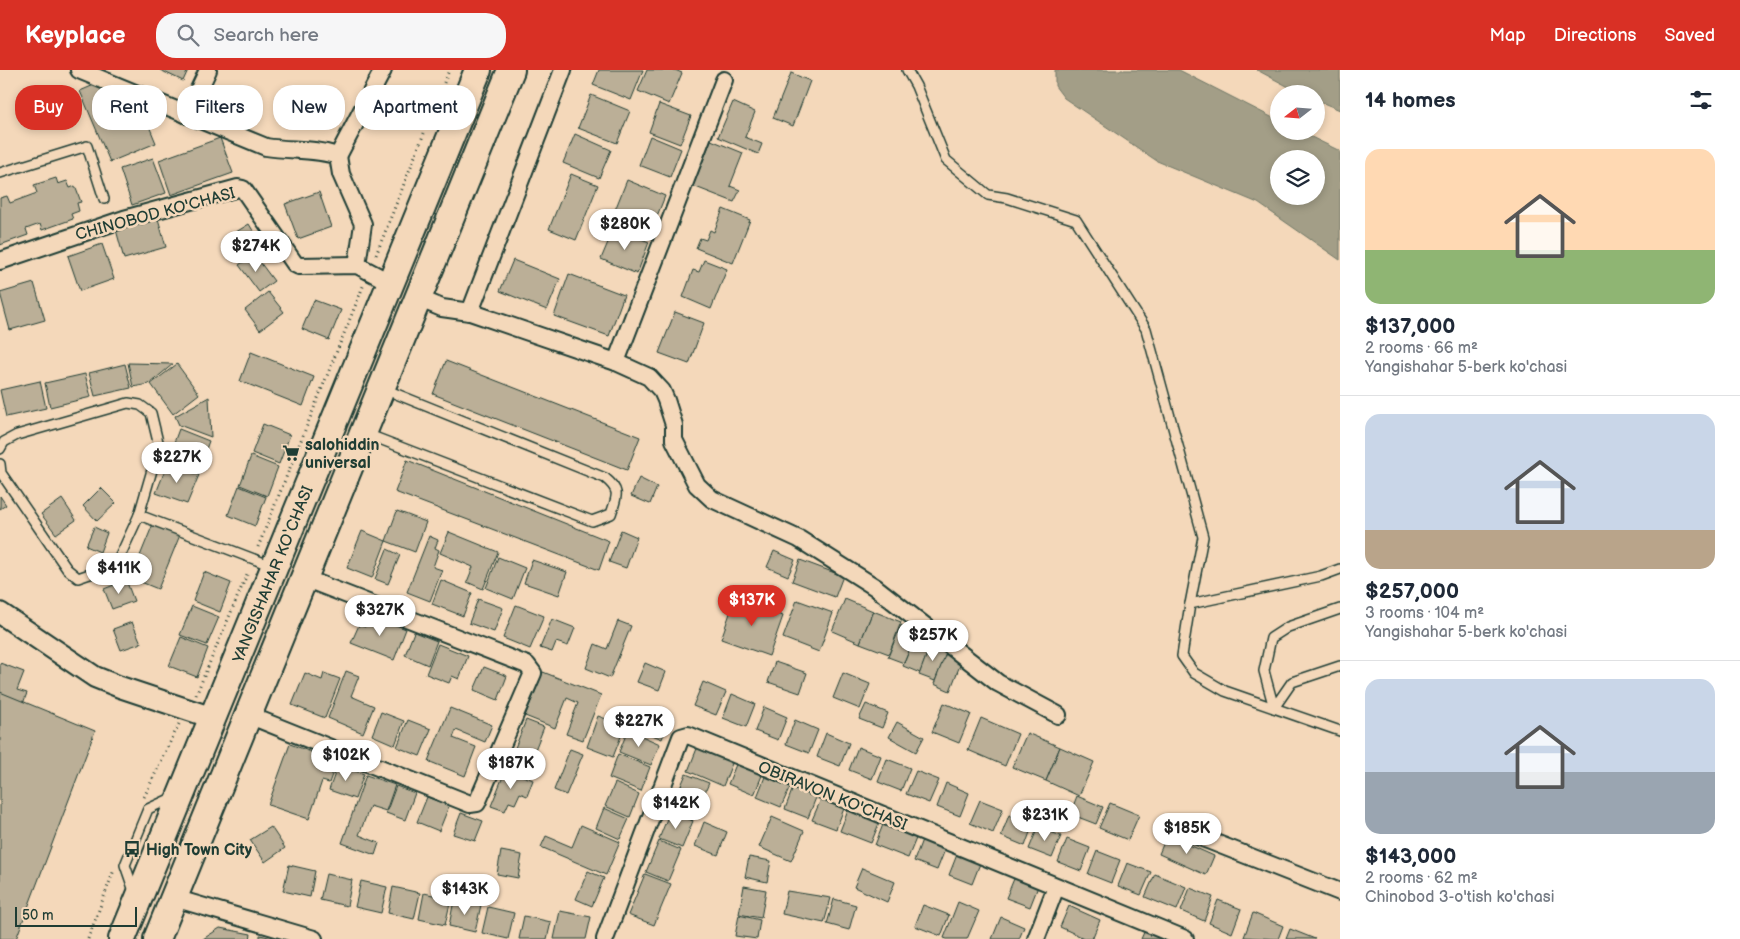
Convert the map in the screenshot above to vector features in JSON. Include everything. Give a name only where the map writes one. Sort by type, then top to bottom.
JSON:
[{"type":"main road","name":"YANGISHAHAR KO‘CHASI","points":[[122,939],[182,794],[202,713],[246,637],[264,563],[305,491],[372,274],[478,70]]},
{"type":"main road","name":"YANGISHAHAR KO‘CHASI","points":[[157,939],[511,70]]},
{"type":"main road","points":[[305,491],[335,502]]},
{"type":"main road","points":[[246,637],[275,649]]},
{"type":"street","points":[[79,70],[177,110]]},
{"type":"street","points":[[201,85],[208,70]]},
{"type":"street","points":[[372,274],[364,224],[341,174],[338,156],[383,70]]},
{"type":"street","points":[[470,312],[564,70]]},
{"type":"street","points":[[616,362],[724,80]]},
{"type":"street","points":[[225,130],[266,147],[290,151],[313,149],[338,156]]},
{"type":"street","name":"CHINOBOD KO'CHASI","points":[[0,260],[124,219],[238,188],[243,189],[295,264],[372,274]]},
{"type":"street","points":[[418,298],[442,308],[470,312],[616,362],[649,377],[662,391],[674,425],[674,440],[697,485],[712,499],[799,540],[875,587],[998,683],[1058,715]]},
{"type":"street","points":[[248,715],[470,804],[477,803],[533,673],[527,665],[304,578]]},
{"type":"street","points":[[0,613],[95,677],[120,687],[202,713]]},
{"type":"street","name":"OBIRAVON KO'CHASI","points":[[605,939],[681,737],[688,735],[1184,939]]},
{"type":"street","points":[[1196,836],[1340,892]]},
{"type":"street","points":[[1036,939],[1056,887]]},
{"type":"street","points":[[174,898],[307,938]]},
{"type":"lane","points":[[907,70],[916,86],[946,160],[988,195],[1007,198],[1076,220],[1146,329],[1203,537],[1182,656],[1194,673],[1225,691],[1340,730]]},
{"type":"lane","points":[[0,173],[87,146],[104,198]]},
{"type":"lane","points":[[363,433],[592,521],[611,514],[617,495],[614,486],[604,478],[381,388]]},
{"type":"lane","points":[[0,449],[4,442],[18,435],[128,402],[140,405],[151,413],[159,446],[139,515],[116,565],[78,578],[67,569],[1,473],[0,464]]},
{"type":"lane","points":[[139,515],[264,563]]},
{"type":"lane","points":[[1190,604],[1321,576],[1340,569]]},
{"type":"lane","points":[[1274,708],[1264,671],[1271,638],[1288,628],[1340,609]]},
{"type":"lane","points":[[1274,708],[1292,682],[1340,666]]},
{"type":"path","points":[[141,804],[179,722],[202,713],[264,563],[449,70]]},
{"type":"path","points":[[88,939],[117,864]]},
{"type":"shaded area","points":[[1055,70],[1179,70],[1270,116],[1270,140],[1317,140],[1340,151],[1340,260],[1258,203],[1157,161],[1064,98],[1055,86]]},
{"type":"shaded area","points":[[1257,70],[1340,70],[1340,110],[1325,104],[1325,85],[1285,85]]},
{"type":"building","points":[[160,70],[188,70],[183,81]]},
{"type":"building","points":[[599,70],[643,70],[631,100],[593,85]]},
{"type":"building","points":[[647,70],[675,70],[682,73],[669,104],[638,91]]},
{"type":"building","points":[[791,73],[810,81],[793,126],[773,118]]},
{"type":"building","points":[[92,86],[92,119],[82,96],[82,90]]},
{"type":"building","points":[[591,95],[630,111],[617,143],[578,128]]},
{"type":"building","points":[[733,102],[755,112],[745,137],[762,144],[758,154],[718,137]]},
{"type":"building","points":[[659,104],[691,116],[680,144],[649,132]]},
{"type":"building","points":[[96,130],[151,130],[156,143],[110,162]]},
{"type":"building","points":[[575,134],[611,150],[599,178],[563,163]]},
{"type":"building","points":[[650,136],[681,149],[670,177],[639,165]]},
{"type":"building","points":[[220,138],[233,173],[171,195],[159,160]]},
{"type":"building","points":[[711,140],[743,153],[730,186],[740,190],[734,202],[693,186]]},
{"type":"building","points":[[153,158],[166,193],[132,205],[120,169]]},
{"type":"building","points":[[571,174],[598,185],[576,240],[549,229]]},
{"type":"building","points":[[56,178],[58,184],[67,181],[70,188],[75,186],[81,202],[77,203],[79,211],[71,214],[73,219],[42,230],[40,224],[26,229],[28,235],[0,245],[0,198],[7,196],[10,203],[37,193],[34,185]]},
{"type":"building","points":[[627,180],[665,196],[649,236],[611,220]]},
{"type":"building","points":[[319,192],[331,227],[298,239],[285,204]]},
{"type":"building","points":[[723,209],[750,220],[733,263],[696,248],[700,238],[706,240],[710,230],[714,232]]},
{"type":"building","points":[[157,215],[166,247],[124,259],[115,226]]},
{"type":"building","points":[[249,224],[258,239],[237,252],[228,237]]},
{"type":"building","points":[[614,228],[649,242],[637,274],[601,259]]},
{"type":"building","points":[[102,244],[114,279],[80,291],[68,256]]},
{"type":"building","points":[[254,254],[274,281],[259,292],[239,265]]},
{"type":"building","points":[[513,260],[560,279],[547,310],[500,291]]},
{"type":"building","points":[[704,260],[727,269],[711,309],[683,297],[693,270],[699,272]]},
{"type":"building","points":[[569,274],[624,295],[609,336],[554,316]]},
{"type":"building","points":[[34,283],[45,320],[10,330],[0,293]]},
{"type":"building","points":[[268,292],[284,312],[260,330],[245,310]]},
{"type":"building","points":[[314,300],[341,310],[329,340],[302,329]]},
{"type":"building","points":[[675,312],[704,323],[689,364],[659,353]]},
{"type":"building","points":[[251,352],[314,377],[303,406],[240,381]]},
{"type":"building","points":[[446,361],[640,437],[627,470],[433,394]]},
{"type":"building","points":[[128,363],[173,364],[149,384],[133,387]]},
{"type":"building","points":[[125,364],[131,388],[95,396],[89,373]]},
{"type":"building","points":[[177,364],[199,394],[173,414],[151,384]]},
{"type":"building","points":[[85,374],[91,397],[50,407],[45,383]]},
{"type":"building","points":[[40,381],[46,408],[6,417],[0,390]]},
{"type":"building","points":[[209,397],[211,437],[179,425],[175,416]]},
{"type":"building","points":[[263,424],[290,435],[279,464],[252,453]]},
{"type":"building","points":[[179,429],[209,441],[199,468],[169,456]]},
{"type":"building","points":[[251,456],[278,467],[267,496],[240,485]]},
{"type":"building","points":[[407,460],[609,541],[599,570],[395,492]]},
{"type":"building","points":[[168,463],[199,475],[187,504],[156,493]]},
{"type":"building","points":[[639,478],[657,487],[650,504],[631,496]]},
{"type":"building","points":[[239,486],[266,497],[255,526],[228,515]]},
{"type":"building","points":[[101,488],[116,503],[97,521],[83,506]]},
{"type":"building","points":[[0,496],[6,505],[0,509]]},
{"type":"building","points":[[62,499],[76,520],[56,534],[41,514]]},
{"type":"building","points":[[397,511],[426,522],[415,552],[386,541]]},
{"type":"building","points":[[153,524],[180,535],[158,589],[131,578]]},
{"type":"building","points":[[94,527],[107,533],[100,552],[86,546]]},
{"type":"building","points":[[621,530],[637,537],[626,568],[609,562]]},
{"type":"building","points":[[362,531],[386,541],[372,578],[347,568]]},
{"type":"building","points":[[449,532],[498,552],[483,589],[467,582],[473,567],[440,553]]},
{"type":"building","points":[[429,536],[438,540],[435,548],[439,550],[433,567],[442,570],[430,601],[407,592]]},
{"type":"building","points":[[387,549],[400,555],[388,584],[375,579]]},
{"type":"building","points":[[774,551],[795,560],[788,576],[767,567]]},
{"type":"building","points":[[498,557],[525,568],[513,599],[486,588]]},
{"type":"building","points":[[532,560],[567,572],[559,595],[524,583]]},
{"type":"building","points":[[800,560],[843,576],[835,597],[792,581]]},
{"type":"building","points":[[204,572],[231,583],[220,612],[193,601]]},
{"type":"building","points":[[126,580],[134,601],[112,609],[104,589]]},
{"type":"building","points":[[441,580],[472,593],[463,616],[432,604]]},
{"type":"building","points":[[478,599],[503,608],[494,632],[469,623]]},
{"type":"building","points":[[735,599],[783,616],[769,656],[721,639]]},
{"type":"building","points":[[845,599],[873,611],[860,643],[832,631]]},
{"type":"building","points":[[797,600],[833,613],[819,652],[783,638]]},
{"type":"building","points":[[516,605],[544,616],[530,649],[503,638]]},
{"type":"building","points":[[192,606],[219,617],[207,645],[180,635]]},
{"type":"building","points":[[873,611],[901,622],[889,654],[860,643]]},
{"type":"building","points":[[370,615],[406,629],[394,660],[351,643],[359,625],[365,627]]},
{"type":"building","points":[[552,619],[575,628],[568,646],[556,642],[552,652],[540,648]]},
{"type":"building","points":[[618,621],[631,626],[610,678],[586,668],[595,644],[607,649]]},
{"type":"building","points":[[132,622],[141,643],[121,650],[113,629]]},
{"type":"building","points":[[901,625],[917,632],[904,663],[888,657]]},
{"type":"building","points":[[414,632],[437,641],[428,665],[405,655]]},
{"type":"building","points":[[916,634],[932,640],[920,673],[903,666]]},
{"type":"building","points":[[181,637],[208,648],[197,677],[169,666]]},
{"type":"building","points":[[931,643],[948,650],[935,681],[919,675]]},
{"type":"building","points":[[438,644],[468,656],[459,679],[452,676],[449,683],[426,674]]},
{"type":"building","points":[[946,653],[962,660],[950,691],[934,684]]},
{"type":"building","points":[[775,662],[807,673],[800,693],[768,682]]},
{"type":"building","points":[[0,663],[24,672],[17,690],[27,693],[11,735],[0,731]]},
{"type":"building","points":[[645,663],[666,672],[659,690],[637,682]]},
{"type":"building","points":[[484,667],[507,676],[498,700],[474,690]]},
{"type":"building","points":[[346,671],[359,676],[351,696],[374,706],[363,733],[328,718]]},
{"type":"building","points":[[543,672],[601,695],[583,740],[566,734],[578,703],[567,698],[555,728],[525,716]]},
{"type":"building","points":[[305,673],[322,680],[324,673],[340,679],[325,718],[292,705]]},
{"type":"building","points":[[843,673],[870,684],[860,709],[833,698]]},
{"type":"building","points":[[703,682],[726,692],[716,715],[693,706]]},
{"type":"building","points":[[0,692],[95,731],[16,939],[0,939]]},
{"type":"building","points":[[732,694],[755,704],[746,727],[723,718]]},
{"type":"building","points":[[944,703],[971,714],[959,743],[932,732]]},
{"type":"building","points":[[866,704],[888,713],[882,728],[859,719]]},
{"type":"building","points":[[764,707],[787,717],[778,740],[755,731]]},
{"type":"building","points":[[450,708],[492,725],[485,742],[456,730],[453,738],[476,747],[465,776],[428,761]]},
{"type":"building","points":[[381,712],[404,721],[395,745],[372,735]]},
{"type":"building","points":[[647,712],[669,720],[662,739],[640,730]]},
{"type":"building","points":[[598,716],[625,726],[613,757],[587,747]]},
{"type":"building","points":[[981,718],[1018,734],[1005,766],[968,750]]},
{"type":"building","points":[[408,720],[431,729],[420,756],[397,747]]},
{"type":"building","points":[[526,720],[544,727],[527,770],[509,763]]},
{"type":"building","points":[[795,720],[818,730],[809,753],[786,744]]},
{"type":"building","points":[[897,722],[924,737],[916,752],[889,737]]},
{"type":"building","points":[[628,730],[660,744],[651,765],[619,752]]},
{"type":"building","points":[[826,733],[849,743],[840,766],[817,757]]},
{"type":"building","points":[[1027,733],[1060,747],[1046,781],[1012,767]]},
{"type":"building","points":[[290,744],[330,759],[327,766],[334,769],[329,783],[322,781],[309,819],[268,805]]},
{"type":"building","points":[[698,746],[733,761],[723,786],[688,771]]},
{"type":"building","points":[[858,747],[881,756],[872,779],[849,770]]},
{"type":"building","points":[[1060,747],[1094,762],[1079,796],[1046,781]]},
{"type":"building","points":[[570,749],[583,754],[566,795],[554,790]]},
{"type":"building","points":[[618,754],[650,767],[641,791],[609,778]]},
{"type":"building","points":[[887,759],[910,768],[901,791],[878,782]]},
{"type":"building","points":[[737,762],[763,773],[754,795],[728,784]]},
{"type":"building","points":[[338,765],[364,774],[355,799],[329,790]]},
{"type":"building","points":[[506,769],[533,780],[527,796],[520,793],[515,804],[509,802],[505,811],[491,806]]},
{"type":"building","points":[[916,771],[939,780],[929,803],[906,794]]},
{"type":"building","points":[[686,774],[709,783],[693,820],[670,811]]},
{"type":"building","points":[[766,774],[791,785],[781,807],[757,797]]},
{"type":"building","points":[[366,775],[395,785],[386,811],[370,806],[359,835],[379,843],[375,855],[342,843]]},
{"type":"building","points":[[615,783],[639,794],[630,817],[605,806]]},
{"type":"building","points":[[946,783],[969,793],[960,816],[937,807]]},
{"type":"building","points":[[794,785],[817,795],[808,818],[785,809]]},
{"type":"building","points":[[396,786],[415,793],[405,820],[386,813]]},
{"type":"building","points":[[1077,796],[1103,807],[1096,824],[1070,814]]},
{"type":"building","points":[[427,797],[449,806],[439,831],[417,822]]},
{"type":"building","points":[[822,797],[845,806],[836,829],[812,820]]},
{"type":"building","points":[[980,800],[1003,809],[993,833],[970,823]]},
{"type":"building","points":[[1110,803],[1139,815],[1128,840],[1099,828]]},
{"type":"building","points":[[604,808],[629,819],[620,839],[596,828]]},
{"type":"building","points":[[849,808],[880,821],[871,843],[840,831]]},
{"type":"building","points":[[670,811],[693,821],[682,848],[659,839]]},
{"type":"building","points":[[461,813],[483,821],[475,841],[453,834]]},
{"type":"building","points":[[1009,815],[1033,824],[1025,846],[1001,836]]},
{"type":"building","points":[[772,817],[804,831],[791,861],[759,847]]},
{"type":"building","points":[[704,822],[727,832],[718,855],[695,846]]},
{"type":"building","points":[[884,822],[917,836],[908,858],[875,845]]},
{"type":"building","points":[[581,825],[620,842],[606,875],[541,847],[546,836],[572,847]]},
{"type":"building","points":[[271,827],[285,848],[265,862],[250,840]]},
{"type":"building","points":[[1038,827],[1061,836],[1052,858],[1029,849]]},
{"type":"building","points":[[1167,835],[1214,856],[1206,875],[1159,854]]},
{"type":"building","points":[[923,837],[946,847],[937,870],[914,861]]},
{"type":"building","points":[[1067,839],[1090,848],[1081,871],[1058,862]]},
{"type":"building","points":[[659,841],[681,850],[668,881],[646,872]]},
{"type":"building","points":[[501,851],[522,855],[518,878],[497,874]]},
{"type":"building","points":[[1097,851],[1120,860],[1111,883],[1088,874]]},
{"type":"building","points":[[958,852],[981,861],[972,884],[949,875]]},
{"type":"building","points":[[749,857],[771,861],[767,882],[745,877]]},
{"type":"building","points":[[1127,863],[1151,872],[1141,895],[1118,886]]},
{"type":"building","points":[[289,865],[315,871],[310,897],[283,891]]},
{"type":"building","points":[[862,868],[895,882],[887,902],[854,887]]},
{"type":"building","points":[[588,871],[604,878],[592,906],[576,899]]},
{"type":"building","points":[[326,874],[352,880],[347,906],[320,900]]},
{"type":"building","points":[[645,874],[671,884],[654,925],[628,915]]},
{"type":"building","points":[[1016,874],[1039,884],[1030,907],[1006,898]]},
{"type":"building","points":[[1155,874],[1186,887],[1177,910],[1145,897]]},
{"type":"building","points":[[361,881],[387,887],[381,913],[355,907]]},
{"type":"building","points":[[744,886],[766,890],[761,918],[739,914]]},
{"type":"building","points":[[393,887],[420,893],[414,919],[388,913]]},
{"type":"building","points":[[1190,888],[1213,897],[1204,921],[1181,911]]},
{"type":"building","points":[[787,891],[831,898],[824,923],[782,914]]},
{"type":"building","points":[[424,893],[451,899],[445,925],[419,919]]},
{"type":"building","points":[[834,899],[856,905],[849,930],[827,924]]},
{"type":"building","points":[[454,900],[481,905],[475,932],[449,926]]},
{"type":"building","points":[[1218,900],[1241,909],[1232,933],[1209,923]]},
{"type":"building","points":[[958,902],[979,911],[967,939],[944,938]]},
{"type":"building","points":[[923,905],[949,915],[941,936],[915,926]]},
{"type":"building","points":[[1069,906],[1100,920],[1092,939],[1086,939],[1060,927]]},
{"type":"building","points":[[488,907],[514,913],[508,939],[482,933]]},
{"type":"building","points":[[560,911],[591,917],[586,939],[554,939]]},
{"type":"building","points":[[1253,913],[1283,926],[1278,939],[1244,937]]},
{"type":"building","points":[[739,915],[760,920],[757,939],[735,936]]},
{"type":"building","points":[[524,916],[551,922],[547,939],[519,939]]},
{"type":"building","points":[[1001,917],[1024,927],[1019,939],[992,939]]},
{"type":"building","points":[[220,928],[251,934],[250,939],[203,939]]},
{"type":"building","points":[[1290,929],[1315,939],[1286,939]]},
{"type":"building","points":[[1145,930],[1166,939],[1141,939]]},
{"type":"building","points":[[260,935],[277,939],[260,939]]},
{"type":"place","name":"salohiddin universal","points":[[291,453]]},
{"type":"place","name":"High Town City","points":[[132,849]]}]
